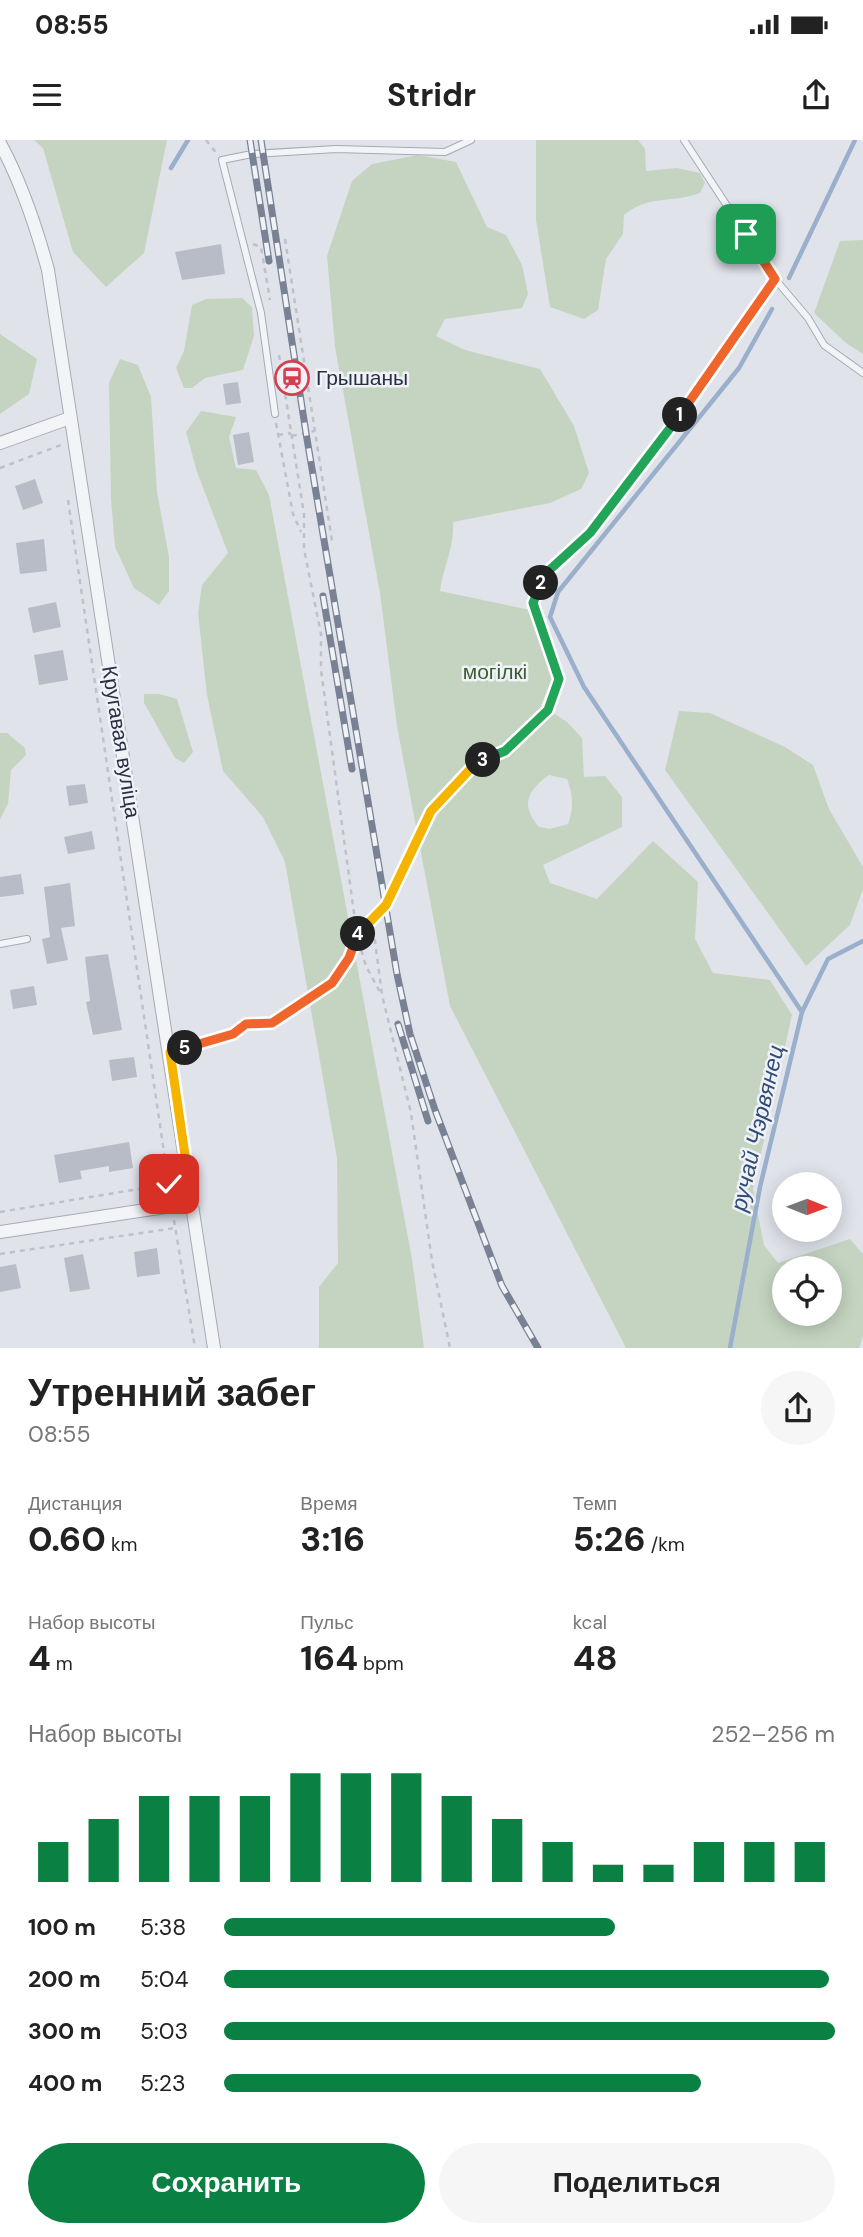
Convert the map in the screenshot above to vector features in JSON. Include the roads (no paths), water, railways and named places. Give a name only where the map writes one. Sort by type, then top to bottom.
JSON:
[{"type":"street","name":"Кругавая вуліца","points":[[0,143],[18,176],[38,230],[48,270],[214,1348]]},
{"type":"street","points":[[0,443],[70,418]]},
{"type":"street","points":[[0,1232],[192,1203]]},
{"type":"lane","points":[[275,414],[261,313],[222,160],[252,153],[336,149],[445,152],[471,140]]},
{"type":"lane","points":[[684,140],[775,279],[808,318],[824,345],[863,373]]},
{"type":"lane","points":[[0,943],[27,939]]},
{"type":"waterway","points":[[171,168],[188,140]]},
{"type":"waterway","points":[[789,278],[855,140]]},
{"type":"waterway","points":[[772,309],[739,368],[558,592],[550,617],[584,687],[802,1012]]},
{"type":"waterway","name":"ручай Чэрвянец","points":[[730,1348],[760,1187],[802,1012],[828,959],[863,941]]},
{"type":"railway","points":[[250,140],[269,261]]},
{"type":"railway","points":[[261,140],[306,433],[397,974],[410,1034],[435,1110],[502,1286],[538,1348]]},
{"type":"railway","points":[[323,596],[352,769]]},
{"type":"railway","points":[[398,1024],[428,1121]]},
{"type":"place","name":"Грышаны","points":[[292,378]]},
{"type":"park label","name":"могілкі","points":[[495,672]]}]
